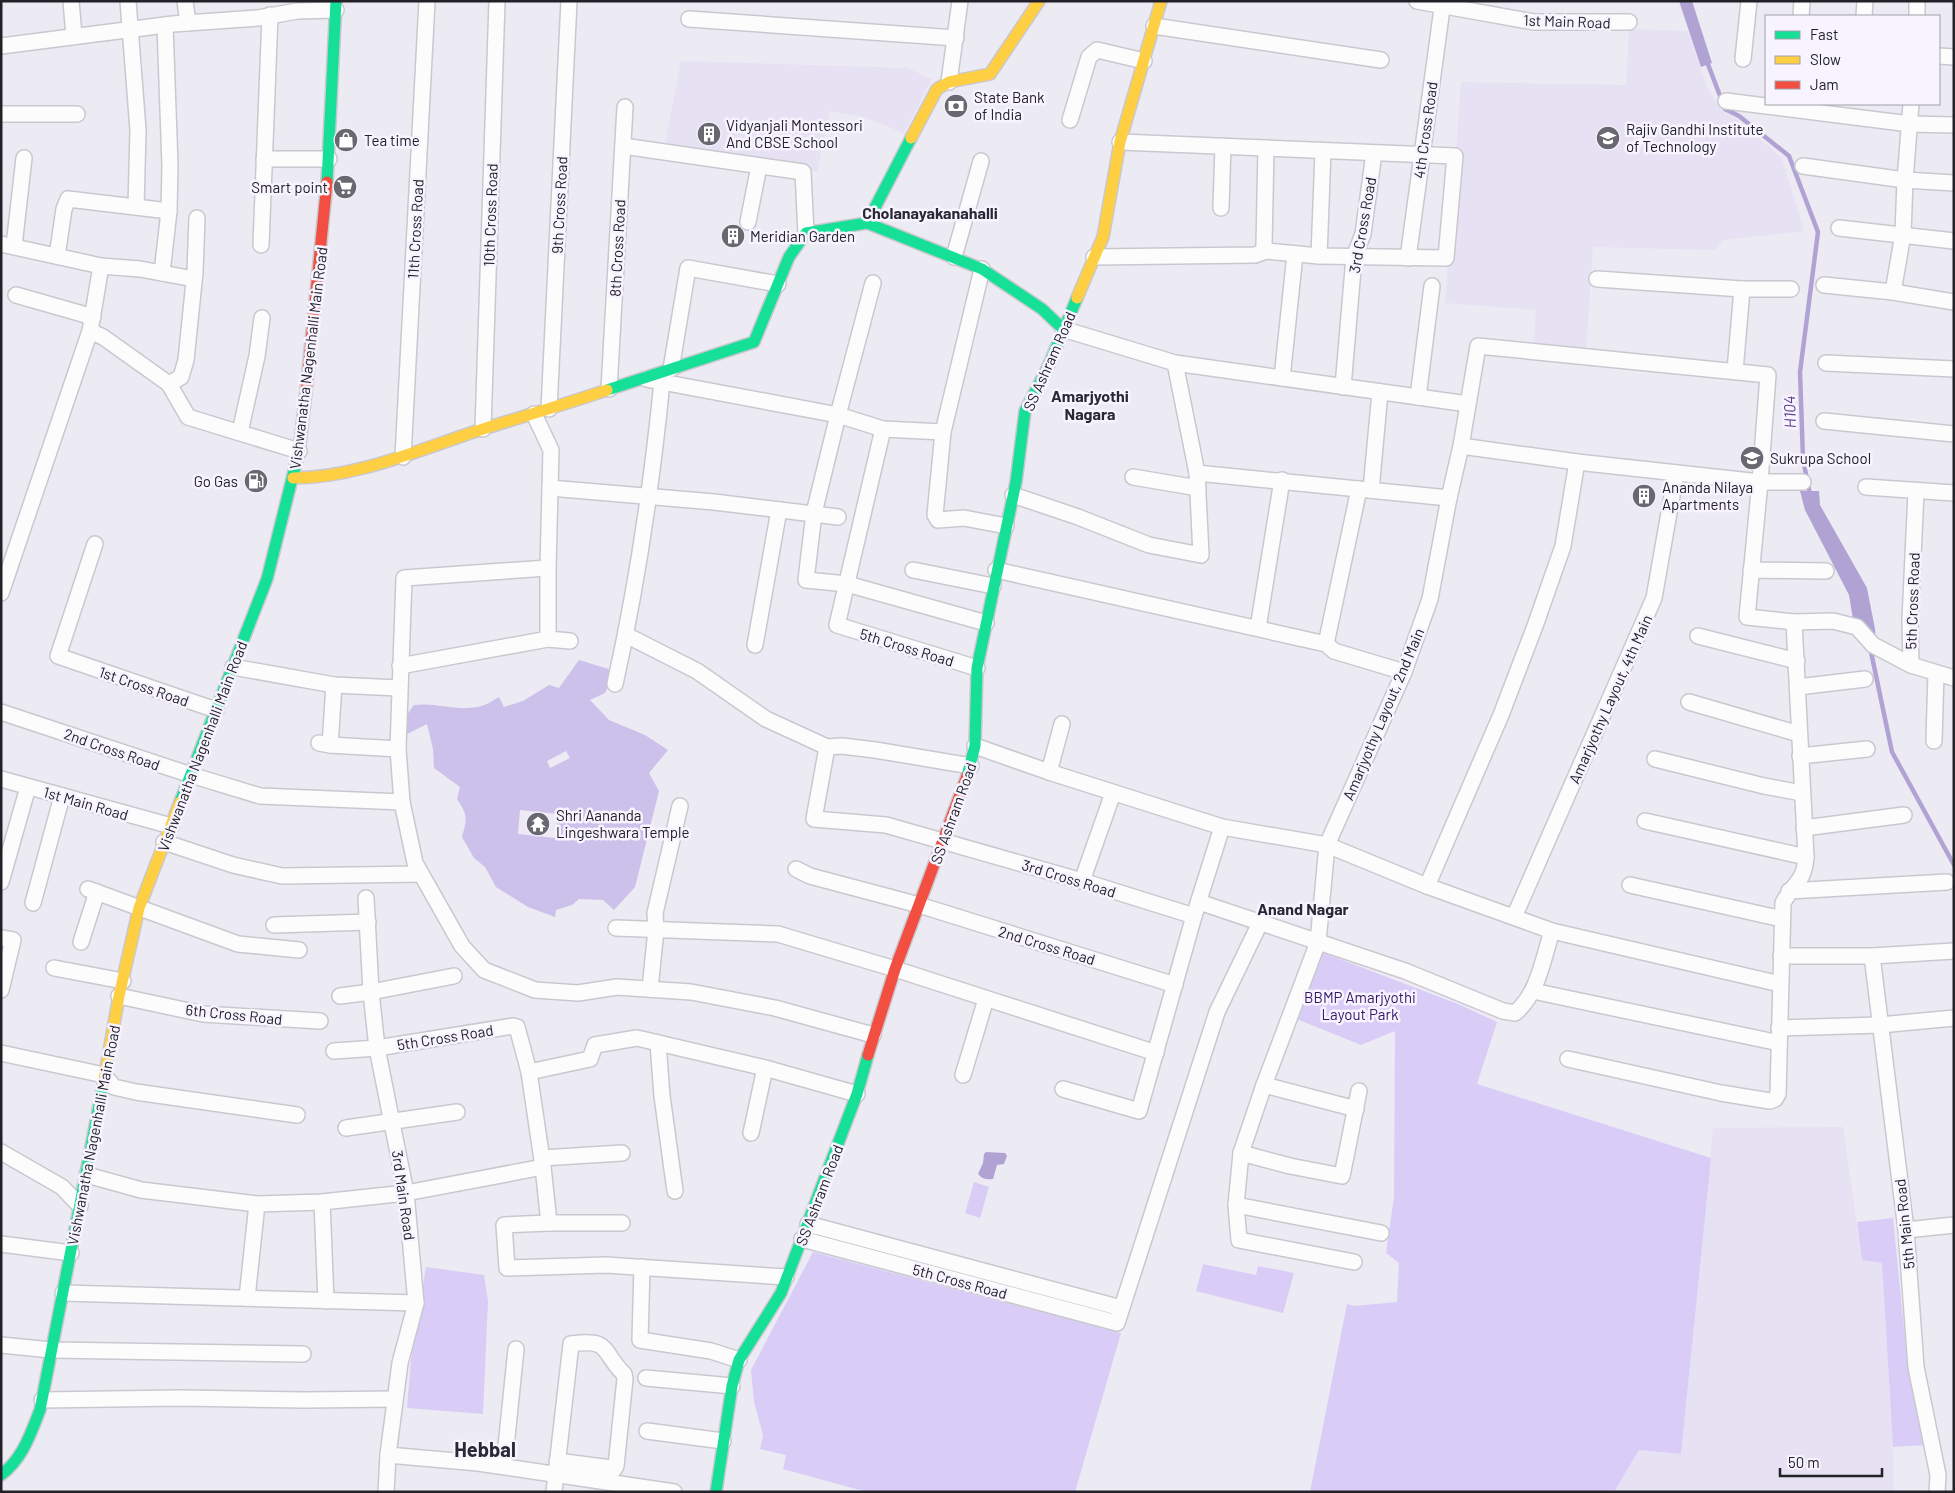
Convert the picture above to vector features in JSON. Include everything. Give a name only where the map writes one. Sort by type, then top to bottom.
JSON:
[{"type":"street","points":[[71,1],[74,36]]},
{"type":"street","points":[[128,1],[138,130],[136,207]]},
{"type":"street","points":[[185,1],[188,23]]},
{"type":"street","name":"11th Cross Road","points":[[403,457],[427,1]]},
{"type":"street","name":"10th Cross Road","points":[[482,429],[497,1]]},
{"type":"street","name":"9th Cross Road","points":[[549,409],[569,1]]},
{"type":"street","points":[[949,82],[960,1]]},
{"type":"street","points":[[867,223],[937,89],[949,82],[990,74],[1039,1]]},
{"type":"street","name":"SS Ashram Road","points":[[716,1492],[732,1386],[739,1360],[781,1293],[808,1224],[857,1094],[873,1035],[895,969],[971,766],[975,746],[977,668],[1013,495],[1025,411],[1048,367],[1102,237],[1120,142],[1161,1]]},
{"type":"street","name":"1st Main Road","points":[[1417,1],[1534,22],[1629,22]]},
{"type":"street","points":[[1743,59],[1749,1]]},
{"type":"street","points":[[1800,15],[1802,1]]},
{"type":"street","points":[[1864,15],[1866,1]]},
{"type":"street","points":[[1916,15],[1917,1]]},
{"type":"street","name":"4th Cross Road","points":[[1408,258],[1442,4]]},
{"type":"street","points":[[1,46],[165,25],[270,16],[336,6]]},
{"type":"street","name":"Vishwanatha Nagenhalli Main Road","points":[[4,1470],[25,1449],[40,1410],[87,1175],[119,996],[139,908],[267,579],[293,478],[299,451],[329,159],[336,6]]},
{"type":"street","points":[[261,244],[270,16]]},
{"type":"street","points":[[689,20],[956,38]]},
{"type":"street","points":[[162,273],[169,211],[170,166],[165,25]]},
{"type":"street","points":[[1154,26],[1381,60]]},
{"type":"street","points":[[1070,120],[1089,57],[1097,50],[1144,61]]},
{"type":"street","points":[[1940,56],[1954,57]]},
{"type":"street","points":[[1726,101],[1765,104]]},
{"type":"street","points":[[1777,105],[1910,124],[1954,125]]},
{"type":"street","points":[[1893,292],[1903,234],[1911,105]]},
{"type":"street","name":"8th Cross Road","points":[[609,390],[625,107]]},
{"type":"street","points":[[1,114],[77,114]]},
{"type":"street","points":[[1094,257],[1255,255],[1266,251],[1319,256],[1446,258],[1455,156],[1120,142]]},
{"type":"street","points":[[293,478],[318,478],[403,457],[482,429],[534,414],[754,342],[789,257],[806,233],[803,172],[623,146]]},
{"type":"street","points":[[1221,208],[1223,146]]},
{"type":"street","points":[[1266,148],[1264,245],[1266,251]]},
{"type":"street","points":[[1319,256],[1323,151]]},
{"type":"street","name":"3rd Cross Road","points":[[1343,387],[1354,257],[1363,234],[1374,153]]},
{"type":"street","points":[[24,158],[7,245],[101,266],[162,273],[194,279]]},
{"type":"street","points":[[264,159],[329,159]]},
{"type":"street","points":[[954,257],[981,161]]},
{"type":"street","points":[[748,222],[759,166]]},
{"type":"street","points":[[1803,166],[1905,180],[1954,183]]},
{"type":"street","points":[[57,256],[64,209],[68,199],[169,211]]},
{"type":"street","points":[[169,384],[181,377],[186,360],[194,279],[197,218]]},
{"type":"street","points":[[806,233],[867,223],[982,269],[1042,309],[1064,329],[1175,362],[1468,404]]},
{"type":"street","points":[[1839,228],[1954,241]]},
{"type":"street","points":[[1282,378],[1295,254]]},
{"type":"street","points":[[1,593],[91,324],[101,266]]},
{"type":"street","points":[[671,369],[688,268],[778,284]]},
{"type":"street","points":[[982,269],[943,432],[936,519],[941,521],[964,518],[1006,526]]},
{"type":"street","points":[[1597,279],[1742,289],[1791,289]]},
{"type":"street","points":[[873,284],[814,513],[806,580],[847,584],[986,623]]},
{"type":"street","points":[[1824,285],[1893,292],[1954,302]]},
{"type":"street","points":[[1418,397],[1432,286]]},
{"type":"street","points":[[1742,289],[1735,371],[1768,375],[1747,617],[1794,622],[1833,621],[1857,627],[1868,639],[1911,665]]},
{"type":"street","points":[[16,295],[91,324],[103,337],[169,384],[188,417],[299,451]]},
{"type":"street","points":[[240,432],[257,356],[262,318]]},
{"type":"street","name":"Amarjyothy Layout, 2nd Main","points":[[1354,1262],[1240,1240],[1236,1205],[1241,1153],[1264,1085],[1318,942],[1327,845],[1404,672],[1430,600],[1449,498],[1461,446],[1478,346],[1735,371]]},
{"type":"street","points":[[1013,495],[1078,517],[1149,545],[1202,555],[1197,473],[1175,362]]},
{"type":"street","points":[[1826,363],[1954,369]]},
{"type":"street","points":[[642,378],[838,415],[883,429],[943,432]]},
{"type":"street","points":[[614,684],[626,635],[649,496],[662,382]]},
{"type":"street","points":[[1326,644],[1365,490],[1380,392]]},
{"type":"street","points":[[534,414],[550,450],[548,639]]},
{"type":"street","points":[[1824,421],[1954,434]]},
{"type":"street","points":[[847,584],[883,429]]},
{"type":"street","points":[[1461,446],[1577,462],[1760,482],[1803,482]]},
{"type":"street","points":[[1428,886],[1501,715],[1534,626],[1562,546],[1577,462]]},
{"type":"street","points":[[1197,473],[1449,498]]},
{"type":"street","name":"Amarjyothy Layout, 4th Main","points":[[1514,917],[1654,598],[1676,473]]},
{"type":"street","points":[[1133,477],[1198,488]]},
{"type":"street","points":[[1258,628],[1282,480]]},
{"type":"street","points":[[1866,487],[1916,492],[1954,493]]},
{"type":"street","points":[[550,488],[649,496],[838,517]]},
{"type":"street","name":"5th Cross Road","points":[[1916,492],[1910,620],[1911,665],[1954,678]]},
{"type":"street","points":[[755,645],[779,510]]},
{"type":"street","name":"1st Cross Road","points":[[95,544],[58,656],[216,710]]},
{"type":"street","points":[[548,568],[404,578],[398,749],[402,802],[415,863],[462,946],[484,970],[535,990],[578,993],[617,987],[691,992],[775,1008],[873,1035]]},
{"type":"street","points":[[913,570],[993,586]]},
{"type":"street","points":[[996,570],[1326,644],[1334,651],[1404,672]]},
{"type":"street","points":[[1751,570],[1826,571]]},
{"type":"street","name":"5th Cross Road","points":[[847,584],[837,625],[977,668]]},
{"type":"street","points":[[1568,1059],[1721,1093],[1770,1101],[1775,1099],[1778,1094],[1783,902],[1789,891],[1805,872],[1806,857],[1794,622]]},
{"type":"street","points":[[626,635],[697,671],[766,719],[827,747],[842,746],[875,750],[971,766]]},
{"type":"street","points":[[1698,636],[1797,661]]},
{"type":"street","points":[[400,666],[548,639],[570,641]]},
{"type":"street","points":[[233,667],[334,685],[399,688]]},
{"type":"street","points":[[1934,740],[1936,672]]},
{"type":"street","points":[[1798,687],[1865,679]]},
{"type":"street","points":[[334,685],[324,744],[398,749]]},
{"type":"street","points":[[1689,702],[1799,734]]},
{"type":"street","name":"2nd Cross Road","points":[[1,712],[260,796],[402,802]]},
{"type":"street","points":[[1049,772],[1062,724]]},
{"type":"street","points":[[975,746],[1113,793],[1222,827],[1327,845],[1428,886],[1552,931],[1780,984]]},
{"type":"street","name":"3rd Cross Road","points":[[827,747],[814,819],[886,825],[1082,881],[1194,916]]},
{"type":"street","points":[[1800,756],[1866,749]]},
{"type":"street","points":[[1655,759],[1764,786],[1802,793]]},
{"type":"street","name":"1st Main Road","points":[[1,779],[171,826]]},
{"type":"street","points":[[1,882],[28,786]]},
{"type":"street","points":[[1082,881],[1113,793]]},
{"type":"street","points":[[33,904],[62,796]]},
{"type":"street","points":[[650,989],[656,930],[655,914],[680,806]]},
{"type":"street","points":[[1804,828],[1904,815]]},
{"type":"street","points":[[1645,821],[1806,857]]},
{"type":"street","points":[[1064,1089],[1139,1111],[1194,916],[1222,827]]},
{"type":"street","points":[[164,842],[233,865],[282,876],[421,874]]},
{"type":"street","name":"2nd Cross Road","points":[[796,869],[810,876],[919,905],[1175,985]]},
{"type":"street","points":[[1789,891],[1947,882]]},
{"type":"street","points":[[1630,885],[1782,919]]},
{"type":"street","points":[[81,942],[93,890],[238,944],[299,950]]},
{"type":"street","name":"3rd Main Road","points":[[366,898],[377,1048],[406,1193],[416,1303],[400,1363],[388,1455],[386,1492]]},
{"type":"street","points":[[1199,902],[1261,921],[1404,971],[1503,1011],[1515,1013],[1522,1007],[1533,991],[1552,931]]},
{"type":"street","points":[[1119,1315],[1217,1012],[1261,921]]},
{"type":"street","points":[[274,925],[368,922]]},
{"type":"street","points":[[616,928],[778,934],[895,969],[1156,1053]]},
{"type":"street","points":[[1,938],[12,940],[1,990]]},
{"type":"street","points":[[1781,956],[1872,956],[1954,951]]},
{"type":"street","name":"5th Main Road","points":[[1872,956],[1906,1230],[1916,1367],[1938,1475],[1937,1492]]},
{"type":"street","points":[[54,968],[123,981]]},
{"type":"street","points":[[340,996],[372,992],[454,976]]},
{"type":"street","points":[[1533,991],[1779,1036],[1880,1024],[1954,1018]]},
{"type":"street","name":"6th Cross Road","points":[[119,996],[203,1014],[320,1021]]},
{"type":"street","points":[[963,1076],[986,999]]},
{"type":"street","name":"5th Cross Road","points":[[377,1048],[513,1026],[517,1027],[519,1031],[529,1072]]},
{"type":"street","points":[[550,1222],[529,1072],[590,1059],[595,1045],[637,1038],[765,1068],[857,1094]]},
{"type":"street","points":[[658,1043],[662,1096],[675,1191]]},
{"type":"street","points":[[334,1051],[377,1048]]},
{"type":"street","points":[[1,1053],[104,1075],[114,1086],[136,1092],[297,1115]]},
{"type":"street","points":[[751,1133],[765,1068]]},
{"type":"street","points":[[1264,1085],[1356,1109]]},
{"type":"street","points":[[1241,1153],[1290,1166],[1342,1176],[1359,1091]]},
{"type":"street","points":[[346,1128],[457,1112]]},
{"type":"street","points":[[1,1152],[62,1188],[80,1206]]},
{"type":"street","points":[[87,1175],[141,1190],[257,1204],[322,1202],[406,1193],[542,1162],[622,1153]]},
{"type":"street","points":[[322,1202],[326,1301]]},
{"type":"street","points":[[247,1298],[257,1204]]},
{"type":"street","points":[[1236,1205],[1381,1233]]},
{"type":"street","points":[[622,1224],[550,1222],[504,1225],[507,1268],[606,1265],[786,1277]]},
{"type":"street","name":"5th Cross Road","points":[[808,1224],[973,1268],[1119,1315]]},
{"type":"street","points":[[1906,1230],[1954,1225]]},
{"type":"street","name":"5th Cross Road","points":[[802,1239],[969,1284],[1119,1315]]},
{"type":"street","points":[[1,1244],[70,1253]]},
{"type":"street","points":[[642,1267],[640,1340],[711,1351],[739,1360]]},
{"type":"street","points":[[969,1284],[973,1268]]},
{"type":"street","points":[[63,1293],[416,1303]]},
{"type":"street","points":[[388,1455],[504,1466],[556,1467],[610,1468],[614,1469],[616,1466],[625,1379],[624,1374],[600,1344],[571,1344],[556,1467],[554,1492]]},
{"type":"street","points":[[1,1345],[51,1350],[302,1354]]},
{"type":"street","points":[[504,1466],[516,1350]]},
{"type":"street","points":[[646,1378],[732,1386]]},
{"type":"street","points":[[42,1400],[180,1398],[395,1399]]},
{"type":"street","points":[[648,1431],[723,1442]]},
{"type":"street","points":[[556,1467],[674,1492]]},
{"type":"shaded area","points":[[1679,1],[1692,1],[1712,63],[1701,67]]},
{"type":"shaded area","name":"Rajiv Gandhi Institute of Technology","points":[[1629,29],[1688,31],[1707,87],[1720,109],[1737,119],[1782,158],[1804,231],[1723,240],[1714,250],[1593,247],[1586,350],[1534,346],[1536,310],[1445,303],[1461,82],[1626,85]]},
{"type":"shaded area","points":[[681,61],[907,68],[932,79],[904,133],[866,118],[830,111],[817,172],[665,144]]},
{"type":"shaded area","points":[[1800,491],[1819,491],[1820,505],[1867,588],[1876,642],[1854,625],[1849,595],[1805,510]]},
{"type":"shaded area","points":[[579,660],[615,671],[605,693],[590,700],[609,720],[645,735],[668,750],[649,773],[659,791],[635,887],[614,910],[603,900],[579,899],[572,905],[556,910],[555,917],[528,907],[496,887],[485,867],[474,858],[462,837],[466,817],[457,799],[460,787],[434,768],[433,749],[427,724],[403,736],[401,723],[414,705],[469,708],[483,706],[499,697],[504,707],[523,701],[549,685],[559,688]],"holes":[[[566,751],[570,758],[550,768],[547,761]],[[520,810],[558,814],[555,838],[518,834]]]},
{"type":"shaded area","points":[[1843,1127],[1862,1259],[1882,1263],[1894,1492],[1614,1492],[1639,1450],[1681,1454],[1713,1128]]},
{"type":"shaded area","points":[[986,1152],[1005,1153],[1007,1156],[1004,1164],[997,1165],[993,1179],[985,1179],[978,1174]]},
{"type":"green space","name":"BBMP Amarjyothi Layout Park","points":[[1321,952],[1458,1004],[1497,1022],[1477,1084],[1711,1158],[1681,1454],[1639,1450],[1614,1492],[1310,1492],[1347,1304],[1354,1306],[1397,1302],[1399,1263],[1386,1253],[1394,1197],[1395,1031],[1361,1045],[1294,1018]]},
{"type":"green space","points":[[974,1182],[989,1187],[980,1218],[965,1213]]},
{"type":"green space","points":[[1893,1218],[1908,1369],[1926,1445],[1893,1447],[1882,1263],[1862,1260],[1857,1222]]},
{"type":"green space","points":[[813,1252],[1121,1333],[1075,1492],[867,1492],[783,1469],[786,1455],[760,1449],[763,1435],[754,1402],[751,1370]]},
{"type":"green space","points":[[1203,1264],[1256,1275],[1258,1266],[1294,1273],[1283,1313],[1196,1291]]},
{"type":"green space","points":[[426,1267],[484,1275],[488,1301],[483,1414],[407,1408],[411,1360]]},
{"type":"waterway","name":"H104","points":[[1706,59],[1725,109],[1739,116],[1789,156],[1818,232],[1800,372],[1803,459],[1810,495]]},
{"type":"waterway","name":"H104","points":[[1870,647],[1892,752],[1954,865]]},
{"type":"traffic: fast","points":[[327,182],[336,1]]},
{"type":"traffic: fast","points":[[607,390],[754,342],[789,257],[806,233],[867,223],[911,138]]},
{"type":"traffic: fast","points":[[867,223],[982,269],[1042,309],[1063,329]]},
{"type":"traffic: fast","points":[[967,776],[975,746],[977,668],[1016,482],[1025,411],[1048,367],[1077,298]]},
{"type":"traffic: fast","points":[[180,802],[267,579],[299,451],[306,392]]},
{"type":"traffic: fast","points":[[716,1492],[732,1386],[739,1360],[781,1293],[857,1094],[868,1055]]},
{"type":"traffic: fast","points":[[1,1475],[20,1454],[40,1410],[103,1085]]},
{"type":"traffic: slow","points":[[911,138],[937,89],[949,82],[990,74],[1039,1]]},
{"type":"traffic: slow","points":[[1077,298],[1103,237],[1120,142],[1161,1]]},
{"type":"traffic: slow","points":[[293,478],[341,473],[390,461],[607,390]]},
{"type":"traffic: slow","points":[[103,1085],[119,996],[139,908],[180,802]]},
{"type":"traffic: jam","points":[[306,392],[327,182]]},
{"type":"traffic: jam","points":[[868,1055],[895,969],[967,776]]},
{"type":"place","name":"State Bank of India","points":[[956,106]]},
{"type":"place","name":"Vidyanjali Montessori And CBSE School","points":[[709,134]]},
{"type":"place","name":"Rajiv Gandhi Institute of Technology","points":[[1608,138]]},
{"type":"place","name":"Tea time","points":[[346,140]]},
{"type":"place","name":"Smart point","points":[[345,187]]},
{"type":"place","name":"Meridian Garden","points":[[733,236]]},
{"type":"place","name":"Sukrupa School","points":[[1752,458]]},
{"type":"place","name":"Go Gas","points":[[256,481]]},
{"type":"place","name":"Ananda Nilaya Apartments","points":[[1644,496]]},
{"type":"place","name":"Shri Aananda Lingeshwara Temple","points":[[538,824]]},
{"type":"district","name":"Cholanayakanahalli","points":[[930,212]]},
{"type":"district","name":"Amarjyothi Nagara","points":[[1090,404]]},
{"type":"district","name":"Anand Nagar","points":[[1303,908]]},
{"type":"district","name":"Hebbal","points":[[485,1449]]}]
